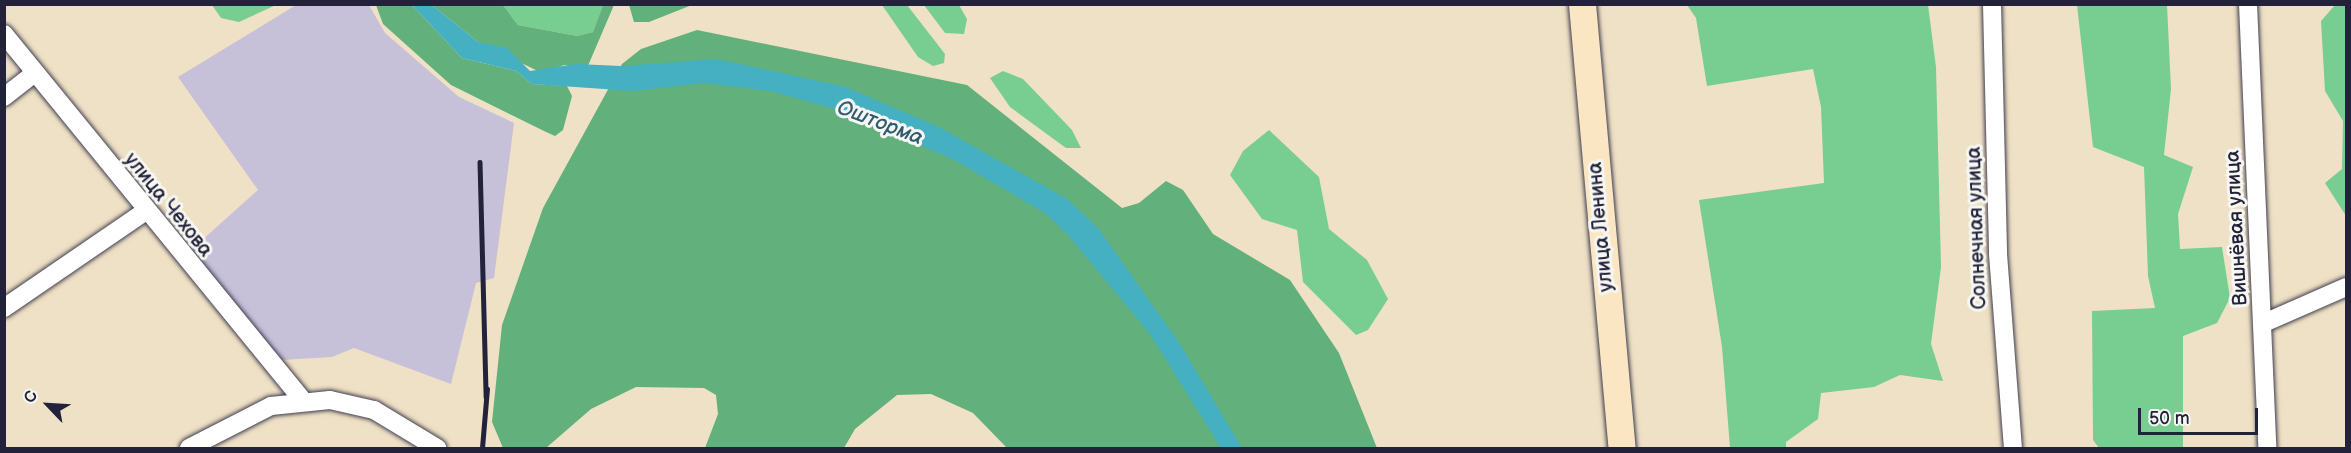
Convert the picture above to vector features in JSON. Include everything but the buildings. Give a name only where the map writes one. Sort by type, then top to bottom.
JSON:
[{"type":"street","name":"улица Ленина","points":[[1582,4],[1622,448]]},
{"type":"street","name":"Солнечная улица","points":[[1992,4],[1998,254],[2013,448]]},
{"type":"street","name":"Вишнёвая улица","points":[[2248,4],[2264,323],[2267,448]]},
{"type":"street","name":"улица Чехова","points":[[4,34],[144,212],[302,400]]},
{"type":"street","points":[[4,97],[35,73]]},
{"type":"street","points":[[4,308],[144,212]]},
{"type":"street","points":[[2264,323],[2346,287]]},
{"type":"street","points":[[189,448],[238,420],[302,400],[374,410],[437,448]]},
{"type":"shaded area","points":[[296,5],[369,5],[385,33],[459,97],[514,123],[494,278],[476,283],[451,384],[354,348],[332,357],[281,360],[192,249],[258,190],[178,77]]},
{"type":"green space","points":[[629,4],[692,5],[649,22],[634,22]]},
{"type":"green space","points":[[212,5],[276,5],[239,22],[221,18]]},
{"type":"green space","points":[[376,5],[412,5],[462,58],[516,71],[532,84],[567,86],[572,96],[563,130],[555,136],[451,85],[383,24]]},
{"type":"green space","points":[[432,5],[503,5],[518,25],[577,36],[593,32],[603,5],[614,5],[587,68],[564,65],[542,73],[478,42]]},
{"type":"green space","points":[[503,5],[603,5],[593,32],[577,36],[518,25]]},
{"type":"green space","points":[[882,5],[907,5],[945,54],[944,63],[933,66],[918,57]]},
{"type":"green space","points":[[924,5],[959,5],[967,19],[964,34],[945,33]]},
{"type":"green space","points":[[1687,5],[1928,5],[1936,67],[1941,267],[1931,344],[1943,381],[1900,375],[1874,387],[1821,393],[1818,419],[1786,442],[1786,448],[1730,448],[1722,347],[1699,200],[1824,183],[1821,107],[1813,69],[1707,86],[1696,18]]},
{"type":"green space","points":[[2077,5],[2167,5],[2171,89],[2164,155],[2193,167],[2178,214],[2180,249],[2222,247],[2230,298],[2217,323],[2183,336],[2183,448],[2099,448],[2093,440],[2092,311],[2155,308],[2148,276],[2144,167],[2093,147]]},
{"type":"green space","points":[[2335,5],[2346,5],[2346,216],[2325,183],[2342,169],[2343,121],[2325,91],[2321,21]]},
{"type":"green space","points":[[697,30],[967,85],[1122,208],[1139,203],[1166,181],[1183,190],[1213,234],[1290,280],[1339,353],[1377,448],[1007,448],[973,413],[931,394],[897,395],[855,429],[844,448],[705,448],[718,414],[716,395],[704,388],[636,387],[591,409],[546,448],[503,448],[492,422],[502,325],[543,208],[622,64],[641,49]]},
{"type":"green space","points":[[1003,71],[1023,79],[1072,130],[1081,148],[1066,148],[1010,107],[990,78]]},
{"type":"green space","points":[[1269,130],[1319,177],[1329,229],[1367,260],[1388,299],[1368,330],[1356,335],[1303,282],[1297,230],[1262,219],[1230,175],[1243,151]]},
{"type":"water","name":"Ошторма","points":[[412,5],[432,5],[478,42],[507,48],[530,71],[576,64],[621,66],[717,59],[846,87],[939,127],[1067,199],[1098,228],[1180,344],[1242,448],[1221,448],[1150,334],[1068,235],[1045,213],[954,160],[845,112],[771,91],[703,83],[633,91],[532,84],[516,71],[462,58]]},
{"type":"railway","points":[[480,162],[486,397]]},
{"type":"railway","points":[[482,448],[487,389]]}]
